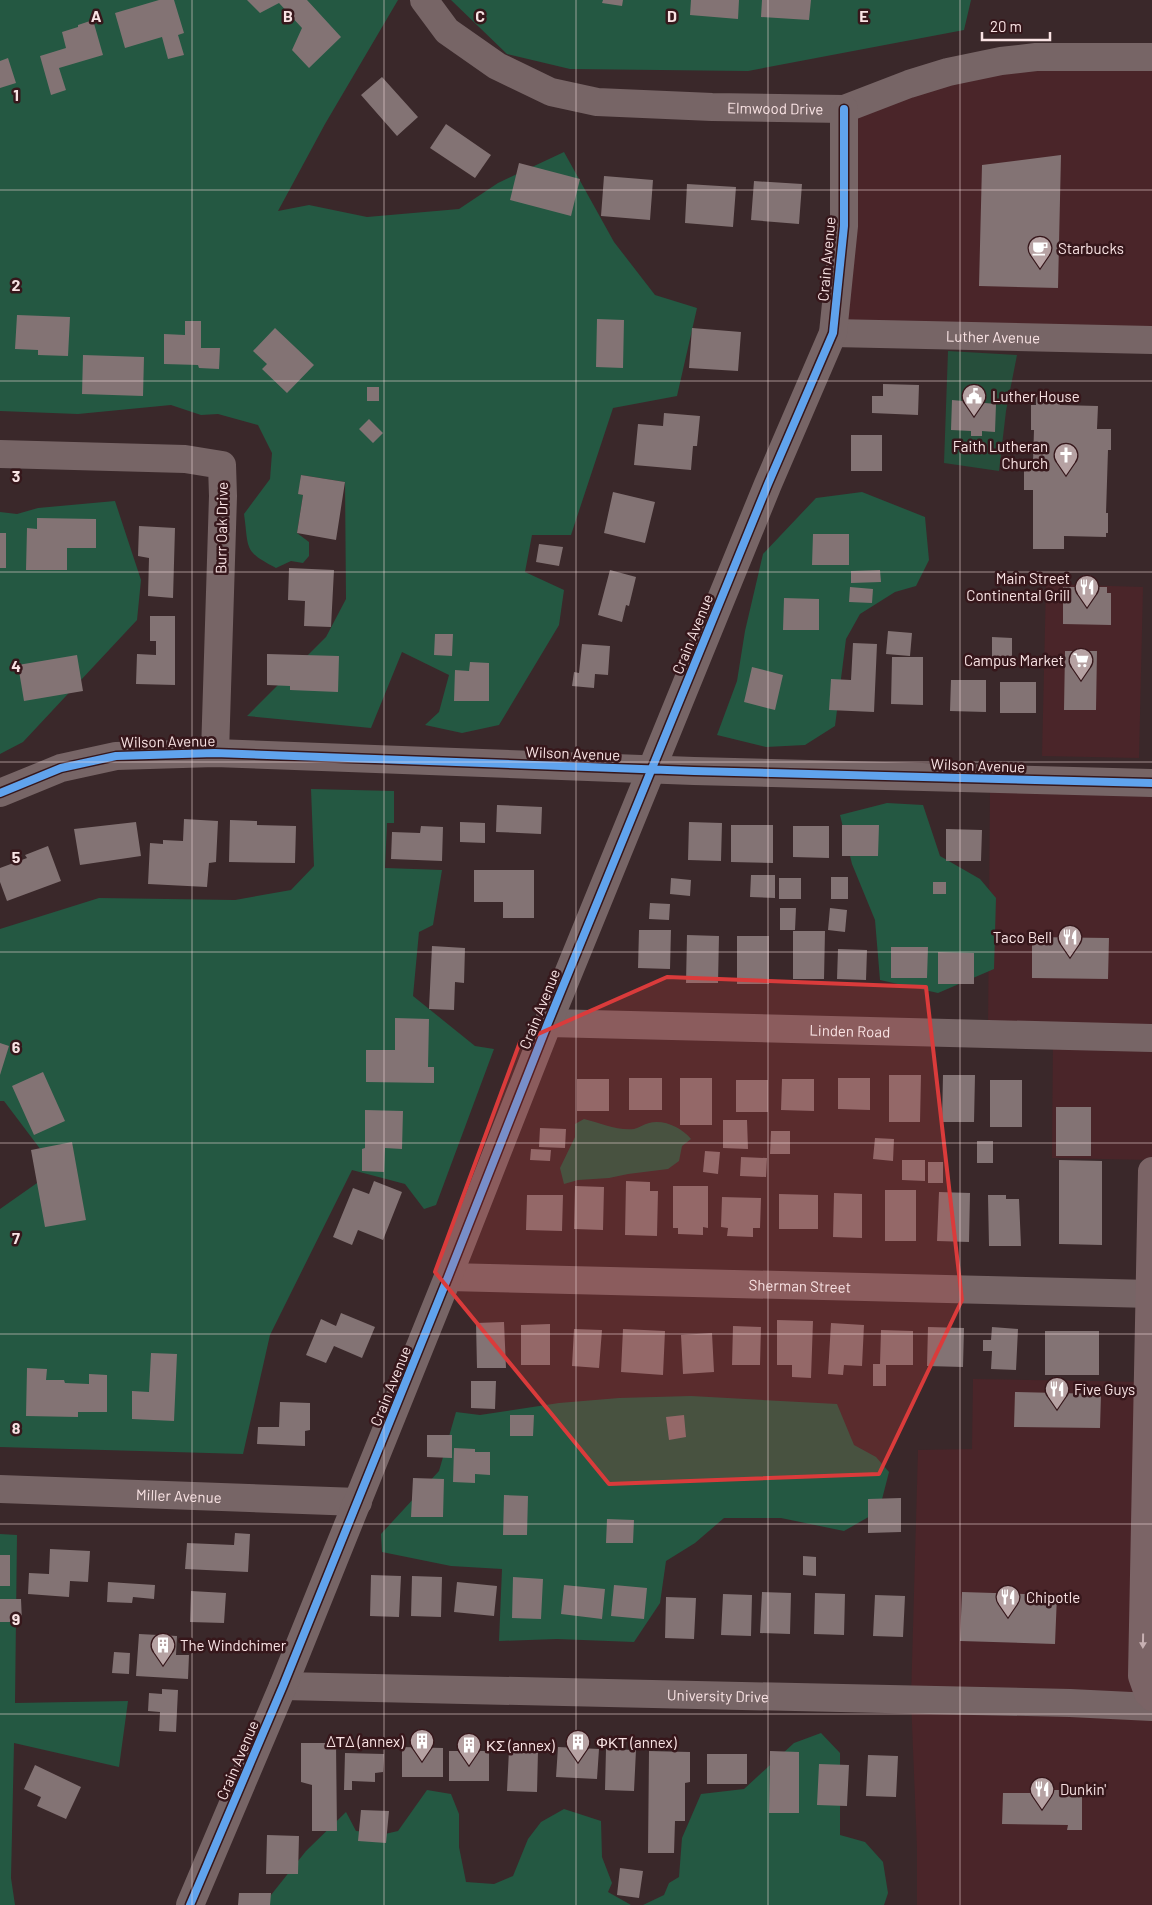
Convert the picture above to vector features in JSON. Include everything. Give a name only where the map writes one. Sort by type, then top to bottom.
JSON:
[{"type":"main road","points":[[1152,1171],[1142,1676],[1148,1693],[1152,1697]]},
{"type":"street","name":"Elmwood Drive","points":[[424,0],[447,31],[497,66],[551,92],[597,102],[712,107],[844,109],[878,94],[948,72],[1001,61],[1036,57],[1152,57]]},
{"type":"street","name":"Crain Avenue","points":[[190,1905],[283,1686],[548,1023],[765,493],[833,333],[844,226],[844,109]]},
{"type":"street","name":"Luther Avenue","points":[[833,333],[1152,340]]},
{"type":"street","name":"Burr Oak Drive","points":[[0,454],[185,459],[222,465],[223,496],[215,753]]},
{"type":"street","name":"Wilson Avenue","points":[[0,793],[61,768],[116,756],[215,753],[652,769],[1152,783]]},
{"type":"street","name":"Linden Road","points":[[548,1023],[1152,1038]]},
{"type":"street","name":"Sherman Street","points":[[448,1277],[1151,1294]]},
{"type":"street","name":"Miller Avenue","points":[[0,1489],[358,1502]]},
{"type":"street","name":"University Drive","points":[[283,1686],[1020,1702],[1152,1707]]},
{"type":"highlighted area","points":[[667,977],[926,987],[962,1300],[879,1474],[609,1484],[435,1272],[520,1042]]},
{"type":"shaded area","points":[[1152,57],[1152,340],[833,333],[844,109],[909,84]]},
{"type":"shaded area","points":[[1046,584],[1143,587],[1139,758],[1042,756]]},
{"type":"shaded area","points":[[1152,783],[1152,1160],[1052,1158],[1053,1035],[988,1033],[990,789]]},
{"type":"shaded area","points":[[973,1379],[1148,1382],[1152,1707],[1152,1905],[917,1905],[917,1848],[911,1699],[918,1450],[972,1449]]},
{"type":"green space","points":[[0,0],[398,0],[325,124],[278,211],[309,205],[367,217],[459,209],[498,183],[564,152],[614,242],[655,295],[697,308],[677,396],[613,408],[571,535],[532,535],[525,572],[564,590],[559,625],[499,725],[462,733],[425,725],[439,712],[449,675],[402,652],[371,728],[247,716],[326,637],[346,599],[345,482],[301,475],[299,494],[303,495],[297,533],[309,542],[309,556],[303,563],[291,561],[276,568],[253,553],[246,535],[244,514],[270,479],[272,453],[258,425],[218,414],[201,415],[171,405],[78,414],[0,411]]},
{"type":"green space","points":[[451,0],[971,0],[964,30],[748,71],[570,69],[507,54]]},
{"type":"green space","points":[[948,351],[1017,355],[1006,411],[999,471],[944,463]]},
{"type":"green space","points":[[862,492],[925,517],[929,560],[916,586],[895,592],[860,614],[846,639],[835,726],[805,745],[766,747],[717,735],[737,681],[745,631],[763,554],[816,498]]},
{"type":"green space","points":[[115,501],[141,580],[137,620],[23,742],[0,754],[0,512],[17,514],[38,508]]},
{"type":"green space","points":[[311,789],[394,791],[394,823],[387,823],[385,868],[442,870],[433,925],[419,932],[413,996],[475,1046],[494,1049],[436,1205],[424,1209],[405,1184],[352,1170],[270,1335],[243,1454],[0,1447],[0,1209],[37,1183],[44,1154],[4,1101],[0,1101],[0,929],[99,898],[235,900],[291,890],[314,866]]},
{"type":"green space","points":[[887,803],[923,805],[940,856],[980,879],[996,898],[994,969],[938,993],[880,980],[875,920],[852,864],[840,815]]},
{"type":"green space","points":[[584,1119],[615,1128],[628,1129],[655,1122],[667,1123],[683,1131],[691,1139],[682,1146],[679,1161],[668,1169],[609,1178],[578,1180],[564,1184],[560,1168],[575,1137],[575,1124]]},
{"type":"green space","points":[[691,1396],[837,1404],[854,1445],[876,1457],[889,1472],[879,1511],[844,1531],[781,1518],[724,1518],[695,1543],[666,1561],[660,1603],[634,1642],[557,1639],[499,1641],[502,1569],[451,1566],[382,1552],[381,1534],[439,1471],[456,1412],[480,1415],[559,1403],[619,1398]]},
{"type":"green space","points":[[0,1534],[17,1535],[15,1703],[128,1701],[119,1767],[14,1743],[11,1878],[15,1905],[0,1905]]},
{"type":"green space","points":[[821,1733],[840,1753],[840,1835],[865,1842],[883,1862],[888,1893],[884,1905],[643,1905],[664,1895],[669,1883],[679,1877],[682,1838],[701,1794],[744,1789],[794,1743]]},
{"type":"green space","points":[[427,1790],[451,1794],[459,1814],[459,1847],[466,1882],[494,1884],[513,1876],[528,1839],[541,1822],[564,1809],[601,1821],[602,1857],[612,1883],[608,1892],[631,1905],[263,1905],[306,1851],[346,1812],[356,1831],[385,1834],[398,1831]]},
{"type":"building","points":[[159,0],[174,0],[184,33],[178,35],[184,55],[168,59],[162,37],[125,48],[115,13]]},
{"type":"building","points":[[247,0],[307,0],[341,37],[309,68],[292,50],[302,28],[279,3],[260,13]]},
{"type":"building","points":[[603,0],[623,0],[622,6],[602,3]]},
{"type":"building","points":[[691,0],[739,0],[738,19],[690,15]]},
{"type":"building","points":[[762,0],[811,0],[809,20],[761,17]]},
{"type":"building","points":[[93,20],[103,55],[59,68],[66,90],[51,95],[40,56],[66,48],[62,32]]},
{"type":"building","points":[[8,58],[16,83],[0,88],[0,61]]},
{"type":"building","points":[[382,77],[418,117],[397,136],[361,95]]},
{"type":"building","points":[[446,124],[491,155],[475,178],[430,148]]},
{"type":"building","points":[[1061,155],[1058,288],[979,286],[982,165]]},
{"type":"building","points":[[519,163],[580,179],[571,216],[510,200]]},
{"type":"building","points":[[604,176],[653,180],[650,220],[601,216]]},
{"type":"building","points":[[754,181],[802,184],[799,224],[751,220]]},
{"type":"building","points":[[687,184],[736,187],[733,227],[685,223]]},
{"type":"building","points":[[17,315],[70,317],[68,356],[38,355],[38,350],[15,349]]},
{"type":"building","points":[[597,319],[624,320],[623,368],[596,367]]},
{"type":"building","points":[[185,321],[201,321],[201,348],[220,348],[219,369],[199,368],[198,365],[164,364],[164,334],[185,335]]},
{"type":"building","points":[[275,328],[314,365],[287,393],[262,369],[267,364],[253,351]]},
{"type":"building","points":[[692,328],[741,332],[738,371],[689,368]]},
{"type":"building","points":[[83,355],[144,357],[143,396],[82,394]]},
{"type":"building","points":[[883,384],[919,385],[918,415],[872,413],[872,396],[883,396]]},
{"type":"building","points":[[367,387],[379,387],[379,401],[367,401]]},
{"type":"building","name":"Faith Lutheran Church","points":[[1036,395],[1060,395],[1060,405],[1098,406],[1097,429],[1111,429],[1111,450],[1108,450],[1106,513],[1108,513],[1108,533],[1106,533],[1106,537],[1064,536],[1064,549],[1033,549],[1033,490],[1024,490],[1024,462],[1033,462],[1034,430],[1031,430],[1031,405],[1036,405]]},
{"type":"building","name":"Luther House","points":[[952,400],[996,404],[995,432],[982,431],[982,436],[971,436],[971,431],[951,430]]},
{"type":"building","points":[[664,413],[700,416],[697,446],[693,446],[691,470],[634,465],[638,424],[663,426]]},
{"type":"building","points":[[369,419],[383,433],[373,443],[359,429]]},
{"type":"building","points":[[851,435],[882,435],[882,471],[851,471]]},
{"type":"building","points":[[301,475],[345,482],[336,540],[297,533],[303,495],[298,494]]},
{"type":"building","points":[[613,492],[655,502],[645,543],[604,533]]},
{"type":"building","points":[[37,518],[96,519],[96,548],[67,548],[67,570],[26,570],[27,528],[37,529]]},
{"type":"building","points":[[139,526],[175,528],[173,598],[148,596],[149,558],[138,556]]},
{"type":"building","points":[[0,533],[6,533],[6,568],[0,568]]},
{"type":"building","points":[[813,534],[849,534],[849,565],[812,565]]},
{"type":"building","points":[[539,544],[563,547],[559,566],[536,562]]},
{"type":"building","points":[[289,568],[334,570],[331,627],[304,626],[305,601],[288,600]]},
{"type":"building","points":[[610,570],[636,577],[629,606],[626,605],[622,622],[598,615]]},
{"type":"building","points":[[880,570],[881,582],[851,583],[851,571]]},
{"type":"building","points":[[850,587],[873,589],[872,603],[849,602]]},
{"type":"building","name":"Main Street Continental Grill","points":[[1063,587],[1107,587],[1107,593],[1111,593],[1111,625],[1063,624]]},
{"type":"building","points":[[784,598],[819,599],[819,630],[783,630]]},
{"type":"building","points":[[150,616],[175,616],[175,685],[136,684],[137,654],[156,655],[156,641],[150,641]]},
{"type":"building","points":[[888,631],[912,633],[910,656],[886,654]]},
{"type":"building","points":[[435,634],[453,634],[452,656],[434,655]]},
{"type":"building","points":[[992,637],[1012,638],[1012,662],[992,661]]},
{"type":"building","points":[[853,643],[877,644],[874,712],[829,710],[831,679],[851,680]]},
{"type":"building","points":[[582,644],[610,646],[608,675],[595,674],[594,688],[572,686],[574,672],[579,673]]},
{"type":"building","name":"Campus Market","points":[[1065,651],[1097,651],[1096,710],[1064,710]]},
{"type":"building","points":[[267,654],[339,656],[338,692],[290,690],[290,686],[267,685]]},
{"type":"building","points":[[77,655],[83,691],[24,701],[18,665]]},
{"type":"building","points":[[892,657],[923,657],[923,705],[891,704]]},
{"type":"building","points":[[470,662],[489,663],[489,701],[454,701],[455,670],[469,671]]},
{"type":"building","points":[[752,667],[783,675],[775,710],[744,702]]},
{"type":"building","points":[[951,680],[986,680],[986,712],[950,711]]},
{"type":"building","points":[[1000,682],[1036,682],[1036,713],[1000,713]]},
{"type":"building","points":[[497,805],[542,807],[541,834],[496,832]]},
{"type":"building","points":[[184,819],[218,821],[216,862],[209,863],[207,887],[148,884],[150,843],[163,844],[163,840],[183,841]]},
{"type":"building","points":[[230,820],[257,821],[257,825],[296,826],[295,863],[229,862]]},
{"type":"building","points":[[136,822],[141,856],[80,865],[74,829]]},
{"type":"building","points":[[460,822],[485,823],[485,843],[460,842]]},
{"type":"building","points":[[689,822],[722,823],[721,861],[688,860]]},
{"type":"building","points":[[731,825],[773,825],[773,863],[731,862]]},
{"type":"building","points":[[842,825],[879,825],[878,856],[842,856]]},
{"type":"building","points":[[421,826],[443,827],[442,861],[391,859],[392,832],[420,833]]},
{"type":"building","points":[[793,826],[829,826],[829,858],[793,857]]},
{"type":"building","points":[[946,829],[982,830],[981,861],[946,861]]},
{"type":"building","points":[[48,846],[61,881],[7,901],[0,882],[0,868],[27,858],[25,855]]},
{"type":"building","points":[[474,870],[534,870],[534,918],[503,918],[503,902],[474,902]]},
{"type":"building","points":[[751,875],[775,875],[775,898],[750,897]]},
{"type":"building","points":[[831,877],[848,877],[848,899],[831,899]]},
{"type":"building","points":[[671,878],[691,880],[690,896],[670,894]]},
{"type":"building","points":[[779,878],[801,878],[801,899],[779,899]]},
{"type":"building","points":[[933,882],[946,882],[946,894],[933,894]]},
{"type":"building","points":[[650,903],[670,904],[669,920],[649,919]]},
{"type":"building","points":[[780,908],[796,908],[795,930],[780,930]]},
{"type":"building","points":[[830,908],[847,910],[845,932],[828,930]]},
{"type":"building","points":[[639,930],[671,930],[670,969],[638,968]]},
{"type":"building","points":[[793,931],[825,931],[824,979],[793,979]]},
{"type":"building","points":[[687,935],[719,936],[718,983],[686,983]]},
{"type":"building","points":[[737,936],[769,936],[769,984],[737,984]]},
{"type":"building","name":"Taco Bell","points":[[1032,937],[1109,938],[1108,979],[1032,978]]},
{"type":"building","points":[[432,946],[465,948],[464,983],[455,982],[454,1010],[429,1009]]},
{"type":"building","points":[[891,947],[928,947],[927,978],[891,978]]},
{"type":"building","points":[[838,949],[867,950],[866,980],[837,979]]},
{"type":"building","points":[[938,952],[974,953],[974,984],[938,984]]},
{"type":"building","points":[[395,1018],[429,1019],[428,1067],[434,1067],[434,1083],[366,1082],[366,1050],[395,1050]]},
{"type":"building","points":[[0,1043],[9,1046],[0,1075]]},
{"type":"building","points":[[43,1072],[65,1121],[34,1135],[12,1086]]},
{"type":"building","points":[[889,1075],[921,1075],[920,1122],[889,1122]]},
{"type":"building","points":[[943,1075],[975,1075],[974,1122],[942,1122]]},
{"type":"building","points":[[629,1078],[662,1078],[662,1110],[629,1110]]},
{"type":"building","points":[[680,1078],[712,1078],[712,1125],[680,1125]]},
{"type":"building","points":[[838,1078],[870,1078],[870,1110],[838,1109]]},
{"type":"building","points":[[577,1079],[609,1079],[609,1111],[577,1111]]},
{"type":"building","points":[[782,1079],[814,1079],[814,1111],[781,1110]]},
{"type":"building","points":[[736,1080],[768,1080],[768,1112],[736,1112]]},
{"type":"building","points":[[990,1080],[1022,1080],[1022,1127],[990,1127]]},
{"type":"building","points":[[1056,1107],[1091,1107],[1091,1156],[1056,1156]]},
{"type":"building","points":[[365,1110],[403,1111],[402,1149],[385,1148],[384,1172],[362,1171],[362,1149],[365,1148]]},
{"type":"building","points":[[723,1120],[747,1120],[748,1149],[723,1148]]},
{"type":"building","points":[[540,1128],[566,1129],[565,1148],[539,1147]]},
{"type":"building","points":[[771,1131],[790,1131],[790,1154],[770,1154]]},
{"type":"building","points":[[875,1138],[894,1139],[893,1161],[873,1159]]},
{"type":"building","points":[[977,1141],[993,1141],[993,1163],[977,1163]]},
{"type":"building","points":[[72,1142],[86,1220],[45,1227],[31,1150]]},
{"type":"building","points":[[531,1149],[551,1150],[550,1161],[530,1160]]},
{"type":"building","points":[[705,1151],[720,1152],[718,1174],[703,1172]]},
{"type":"building","points":[[741,1157],[767,1158],[766,1177],[740,1176]]},
{"type":"building","points":[[902,1160],[925,1160],[925,1181],[902,1180]]},
{"type":"building","points":[[1059,1160],[1102,1161],[1102,1245],[1059,1244]]},
{"type":"building","points":[[928,1162],[943,1162],[943,1183],[928,1183]]},
{"type":"building","points":[[374,1181],[402,1192],[383,1240],[358,1230],[352,1245],[333,1237],[353,1188],[369,1194]]},
{"type":"building","points":[[626,1181],[650,1182],[650,1191],[658,1191],[657,1236],[625,1235]]},
{"type":"building","points":[[575,1186],[604,1187],[603,1230],[574,1229]]},
{"type":"building","points":[[673,1186],[708,1186],[708,1228],[703,1227],[703,1235],[678,1234],[678,1228],[673,1228]]},
{"type":"building","points":[[885,1190],[916,1190],[916,1241],[885,1241]]},
{"type":"building","points":[[939,1192],[970,1193],[969,1242],[937,1241]]},
{"type":"building","points":[[834,1193],[862,1194],[862,1238],[833,1237]]},
{"type":"building","points":[[779,1194],[818,1195],[818,1229],[779,1229]]},
{"type":"building","points":[[527,1195],[563,1195],[562,1231],[526,1230]]},
{"type":"building","points":[[988,1195],[1006,1195],[1006,1199],[1019,1199],[1021,1246],[989,1246]]},
{"type":"building","points":[[722,1197],[761,1198],[760,1228],[753,1228],[753,1237],[727,1236],[728,1228],[721,1227]]},
{"type":"building","points":[[341,1313],[375,1327],[362,1358],[334,1346],[326,1363],[306,1355],[321,1319],[336,1326]]},
{"type":"building","points":[[777,1320],[813,1321],[811,1378],[792,1377],[792,1365],[777,1365]]},
{"type":"building","points":[[504,1322],[506,1368],[477,1368],[476,1323]]},
{"type":"building","points":[[831,1323],[864,1325],[862,1366],[844,1365],[843,1375],[828,1374]]},
{"type":"building","points":[[550,1324],[550,1365],[521,1365],[521,1325]]},
{"type":"building","points":[[733,1326],[761,1327],[760,1365],[732,1365]]},
{"type":"building","points":[[928,1327],[964,1328],[963,1367],[927,1366]]},
{"type":"building","points":[[992,1327],[1018,1329],[1016,1370],[991,1369],[992,1351],[983,1351],[983,1340],[991,1340]]},
{"type":"building","points":[[574,1329],[602,1330],[599,1368],[572,1366]]},
{"type":"building","points":[[623,1329],[665,1331],[663,1375],[621,1372]]},
{"type":"building","points":[[881,1330],[913,1331],[913,1365],[886,1365],[886,1386],[873,1386],[873,1364],[880,1364]]},
{"type":"building","points":[[1045,1331],[1099,1331],[1099,1375],[1045,1375]]},
{"type":"building","points":[[712,1333],[714,1372],[683,1374],[681,1335]]},
{"type":"building","points":[[151,1353],[177,1354],[174,1421],[132,1419],[132,1391],[149,1392]]},
{"type":"building","points":[[27,1368],[47,1369],[46,1380],[64,1380],[65,1383],[89,1384],[89,1374],[107,1375],[107,1412],[78,1412],[78,1417],[26,1416]]},
{"type":"building","points":[[471,1381],[496,1381],[495,1409],[471,1408]]},
{"type":"building","name":"Five Guys","points":[[1015,1392],[1101,1394],[1100,1428],[1014,1427]]},
{"type":"building","points":[[280,1402],[310,1403],[310,1430],[305,1431],[305,1446],[257,1444],[258,1427],[279,1427]]},
{"type":"building","points":[[510,1415],[534,1415],[533,1436],[510,1436]]},
{"type":"building","points":[[684,1415],[686,1437],[669,1440],[666,1417]]},
{"type":"building","points":[[427,1435],[452,1435],[452,1458],[427,1457]]},
{"type":"building","points":[[454,1448],[475,1449],[475,1452],[490,1452],[490,1475],[475,1474],[475,1483],[453,1482]]},
{"type":"building","points":[[413,1478],[444,1479],[443,1517],[411,1517]]},
{"type":"building","points":[[504,1495],[528,1496],[527,1535],[503,1535]]},
{"type":"building","points":[[901,1498],[901,1532],[868,1533],[868,1499]]},
{"type":"building","points":[[607,1519],[634,1520],[633,1543],[606,1543]]},
{"type":"building","points":[[235,1533],[250,1534],[248,1572],[185,1569],[187,1543],[234,1545]]},
{"type":"building","points":[[50,1549],[90,1551],[88,1582],[70,1581],[69,1597],[28,1594],[29,1573],[49,1574]]},
{"type":"building","points":[[0,1555],[10,1555],[10,1586],[0,1586]]},
{"type":"building","points":[[803,1556],[816,1557],[816,1576],[803,1575]]},
{"type":"building","points":[[371,1575],[401,1576],[399,1617],[370,1616]]},
{"type":"building","points":[[412,1576],[442,1577],[441,1617],[411,1616]]},
{"type":"building","points":[[513,1577],[543,1579],[541,1619],[512,1618]]},
{"type":"building","points":[[108,1582],[155,1585],[154,1599],[133,1597],[132,1603],[107,1602]]},
{"type":"building","points":[[457,1582],[497,1586],[494,1616],[454,1612]]},
{"type":"building","points":[[564,1585],[605,1589],[602,1619],[561,1614]]},
{"type":"building","points":[[614,1585],[647,1588],[644,1619],[611,1616]]},
{"type":"building","points":[[191,1591],[226,1593],[224,1623],[190,1622]]},
{"type":"building","points":[[762,1592],[791,1593],[790,1634],[760,1633]]},
{"type":"building","name":"Chipotle","points":[[962,1592],[1057,1595],[1055,1644],[960,1641]]},
{"type":"building","points":[[815,1593],[845,1594],[844,1635],[814,1634]]},
{"type":"building","points":[[723,1594],[752,1595],[751,1636],[721,1635]]},
{"type":"building","points":[[875,1595],[905,1596],[903,1637],[873,1636]]},
{"type":"building","points":[[666,1597],[696,1598],[694,1639],[665,1638]]},
{"type":"building","points":[[0,1599],[21,1599],[22,1622],[0,1622]]},
{"type":"building","name":"The Windchimer","points":[[139,1634],[177,1636],[176,1655],[189,1655],[188,1679],[136,1676]]},
{"type":"building","points":[[114,1652],[130,1653],[129,1674],[112,1673]]},
{"type":"building","points":[[162,1689],[178,1690],[176,1732],[159,1731],[160,1712],[148,1711],[149,1693],[162,1694]]},
{"type":"building","points":[[301,1743],[336,1743],[337,1831],[312,1831],[312,1785],[301,1782]]},
{"type":"building","name":"ΔΤΔ (annex)","points":[[402,1747],[443,1748],[443,1777],[402,1777]]},
{"type":"building","name":"ΦΚΤ (annex)","points":[[558,1747],[599,1749],[597,1779],[556,1777]]},
{"type":"building","points":[[606,1749],[636,1750],[634,1791],[605,1790]]},
{"type":"building","points":[[509,1750],[538,1751],[537,1792],[507,1791]]},
{"type":"building","name":"ΚΣ (annex)","points":[[449,1751],[489,1751],[489,1781],[449,1781]]},
{"type":"building","points":[[649,1751],[690,1752],[690,1782],[685,1783],[685,1821],[675,1821],[674,1853],[648,1853]]},
{"type":"building","points":[[770,1751],[799,1752],[799,1813],[769,1813]]},
{"type":"building","points":[[345,1753],[384,1754],[383,1772],[375,1773],[375,1782],[352,1781],[352,1790],[344,1790]]},
{"type":"building","points":[[707,1754],[747,1754],[747,1784],[707,1784]]},
{"type":"building","points":[[868,1755],[898,1756],[896,1797],[866,1796]]},
{"type":"building","points":[[819,1764],[849,1765],[847,1806],[817,1805]]},
{"type":"building","points":[[35,1765],[81,1787],[66,1819],[37,1806],[41,1797],[24,1789]]},
{"type":"building","name":"Dunkin'","points":[[1049,1790],[1073,1790],[1073,1795],[1082,1795],[1082,1830],[1067,1830],[1068,1825],[1002,1824],[1003,1793],[1049,1793]]},
{"type":"building","points":[[361,1810],[389,1811],[386,1843],[358,1841]]},
{"type":"building","points":[[267,1835],[299,1836],[298,1874],[266,1874]]},
{"type":"building","points":[[620,1868],[643,1871],[639,1898],[617,1895]]},
{"type":"building","points":[[239,1893],[271,1893],[270,1905],[238,1905]]},
{"type":"cycle path","points":[[190,1905],[283,1686],[548,1023],[768,484],[833,333],[844,226],[844,109]]},
{"type":"cycle path","points":[[0,793],[61,768],[116,756],[215,753],[694,771],[1152,783]]},
{"type":"place","name":"Starbucks","points":[[1040,269]]},
{"type":"place","name":"Luther House","points":[[974,417]]},
{"type":"place","name":"Faith Lutheran Church","points":[[1066,476]]},
{"type":"place","name":"Main Street Continental Grill","points":[[1087,608]]},
{"type":"place","name":"Campus Market","points":[[1081,681]]},
{"type":"place","name":"Taco Bell","points":[[1070,958]]},
{"type":"place","name":"Five Guys","points":[[1057,1410]]},
{"type":"place","name":"Chipotle","points":[[1008,1618]]},
{"type":"place","name":"The Windchimer","points":[[163,1666]]},
{"type":"place","name":"ΔΤΔ (annex)","points":[[422,1762]]},
{"type":"place","name":"ΦΚΤ (annex)","points":[[578,1763]]},
{"type":"place","name":"ΚΣ (annex)","points":[[469,1766]]},
{"type":"place","name":"Dunkin'","points":[[1042,1810]]}]
